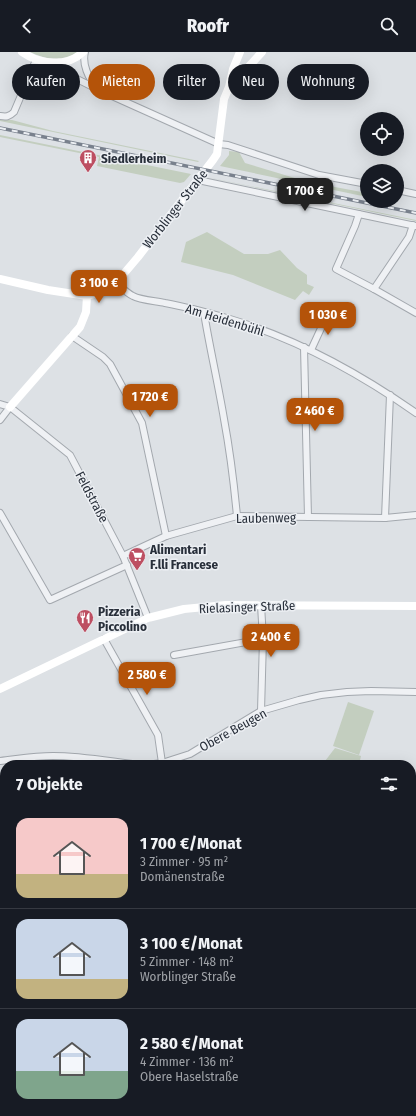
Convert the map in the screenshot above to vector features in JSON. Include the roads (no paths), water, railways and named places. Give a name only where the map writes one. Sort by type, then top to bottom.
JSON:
[{"type":"street","points":[[22,52],[36,60],[57,63],[66,62],[84,52]]},
{"type":"street","points":[[84,52],[88,74]]},
{"type":"street","name":"Worblinger Straße","points":[[235,64],[240,52]]},
{"type":"street","name":"Worblinger Straße","points":[[251,64],[262,52]]},
{"type":"street","points":[[0,116],[10,116],[14,112],[36,60]]},
{"type":"street","points":[[57,63],[68,74],[88,84]]},
{"type":"street","name":"Worblinger Straße","points":[[87,296],[106,292],[116,283],[213,160],[217,154],[224,99],[228,91]]},
{"type":"street","points":[[121,100],[219,144],[228,145],[319,175],[360,183]]},
{"type":"street","points":[[198,180],[414,226],[409,237],[374,289]]},
{"type":"street","points":[[404,191],[416,194]]},
{"type":"street","points":[[358,214],[356,226],[336,269],[416,313]]},
{"type":"street","points":[[0,279],[48,290],[87,296],[86,312],[80,327],[0,420]]},
{"type":"street","name":"Am Heidenbühl","points":[[116,283],[133,296],[229,319],[311,350],[342,366],[390,395],[416,413]]},
{"type":"street","points":[[311,350],[329,312]]},
{"type":"street","points":[[204,313],[226,426],[237,516]]},
{"type":"street","points":[[72,336],[103,357],[110,364],[142,422],[166,536]]},
{"type":"street","points":[[304,347],[308,517]]},
{"type":"street","points":[[385,518],[390,395]]},
{"type":"street","name":"Feldstraße","points":[[0,404],[10,407],[70,455],[123,556],[148,618]]},
{"type":"street","points":[[0,513],[50,600],[127,565]]},
{"type":"street","name":"Laubenweg","points":[[123,556],[166,536],[237,516],[385,518],[416,515]]},
{"type":"street","name":"Rielasinger Straße","points":[[0,689],[148,618],[184,609],[226,605],[416,606]]},
{"type":"street","points":[[261,605],[263,639],[261,711]]},
{"type":"street","points":[[104,639],[158,735],[162,760]]},
{"type":"street","points":[[174,655],[263,639]]},
{"type":"street","name":"Obere Beugen","points":[[171,760],[190,754],[261,711],[321,694],[371,691],[416,692]]},
{"type":"street","name":"Obere Beugen","points":[[12,760],[29,757],[71,756],[103,760]]},
{"type":"railway","points":[[0,128],[416,213]]},
{"type":"place","name":"Siedlerheim","points":[[88,173]]},
{"type":"place","name":"Alimentari F.lli Francese","points":[[137,571]]},
{"type":"place","name":"Pizzeria Piccolino","points":[[85,633]]}]
